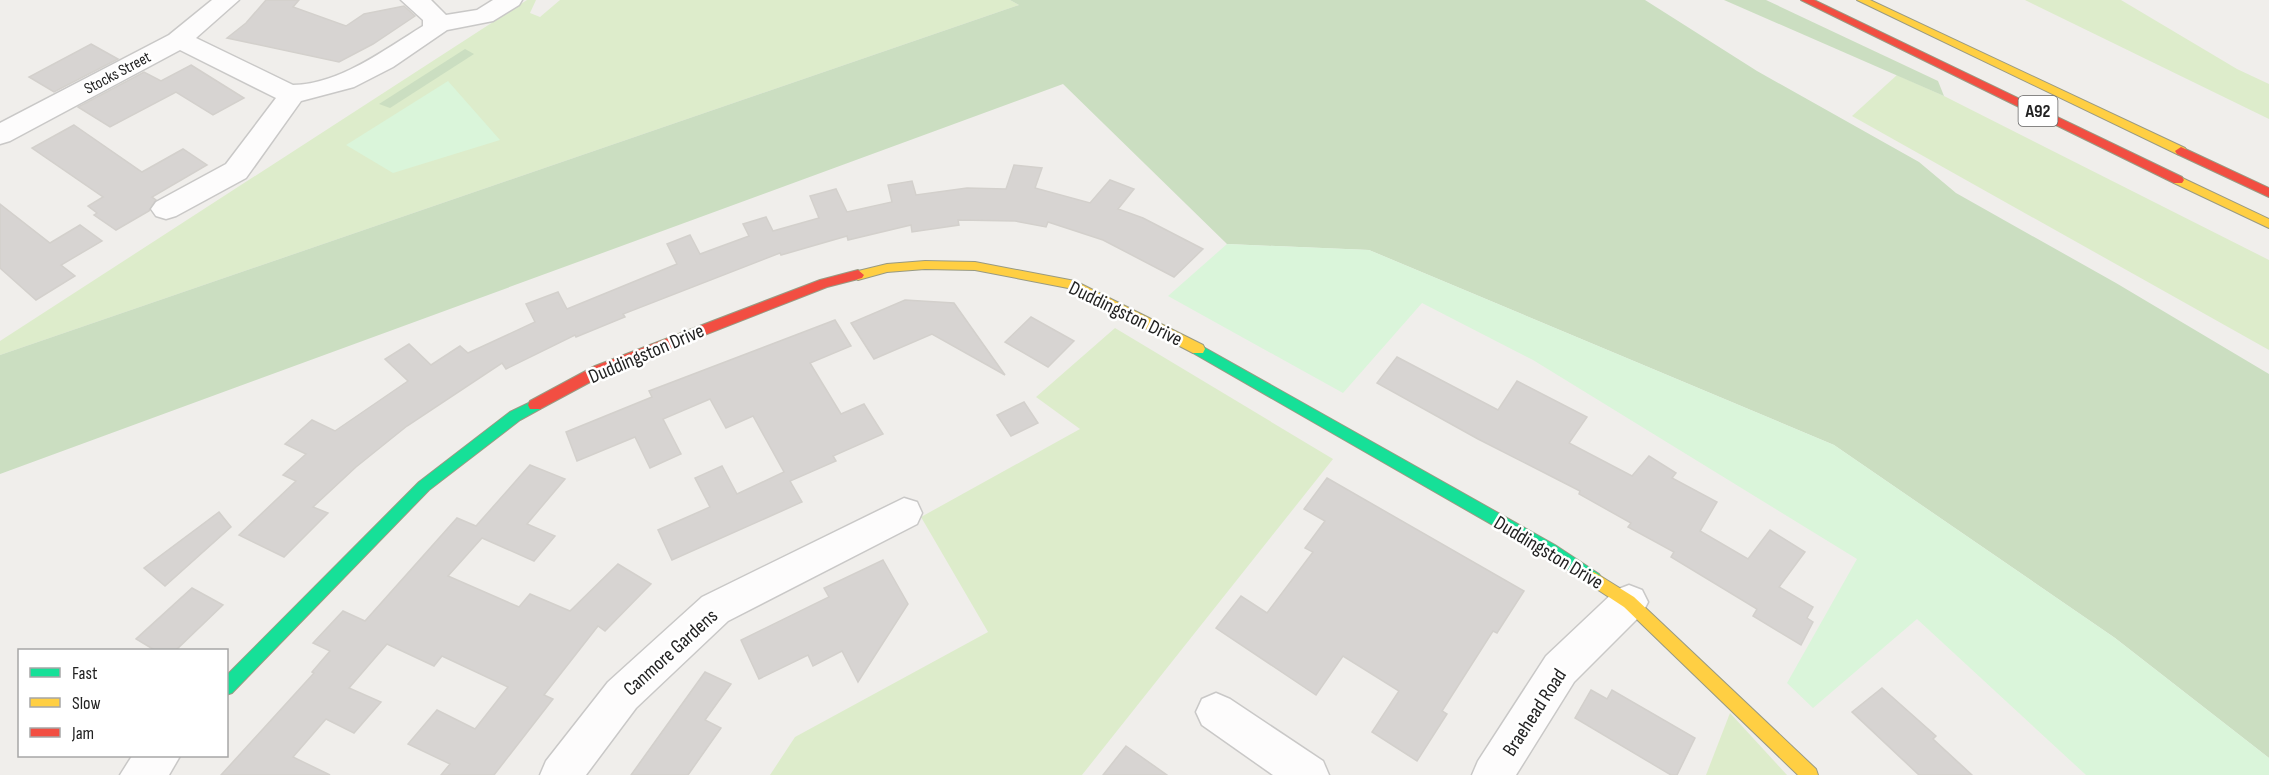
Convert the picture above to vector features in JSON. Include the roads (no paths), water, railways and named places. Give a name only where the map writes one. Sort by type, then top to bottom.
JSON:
[{"type":"main road","name":"A92","points":[[1806,0],[2269,224]]},
{"type":"main road","name":"A92","points":[[1862,0],[2269,193]]},
{"type":"main road","name":"Duddingston Drive","points":[[228,686],[424,486],[515,416],[600,370],[824,283],[887,268],[925,265],[975,266],[1071,284],[1170,333],[1550,549],[1629,602],[1810,775]]},
{"type":"street","name":"Stocks Street","points":[[0,135],[178,40],[227,0]]},
{"type":"street","points":[[178,40],[207,51],[293,93],[338,84],[367,72],[435,29],[436,24],[430,13],[413,0]]},
{"type":"street","points":[[436,24],[484,16],[510,0]]},
{"type":"street","points":[[166,208],[236,171],[293,93]]},
{"type":"street","name":"Canmore Gardens","points":[[561,775],[622,695],[715,609],[904,513]]},
{"type":"street","name":"Braehead Road","points":[[1493,775],[1560,669],[1629,602]]},
{"type":"street","points":[[1216,712],[1308,775]]},
{"type":"street","points":[[141,775],[159,757]]}]
